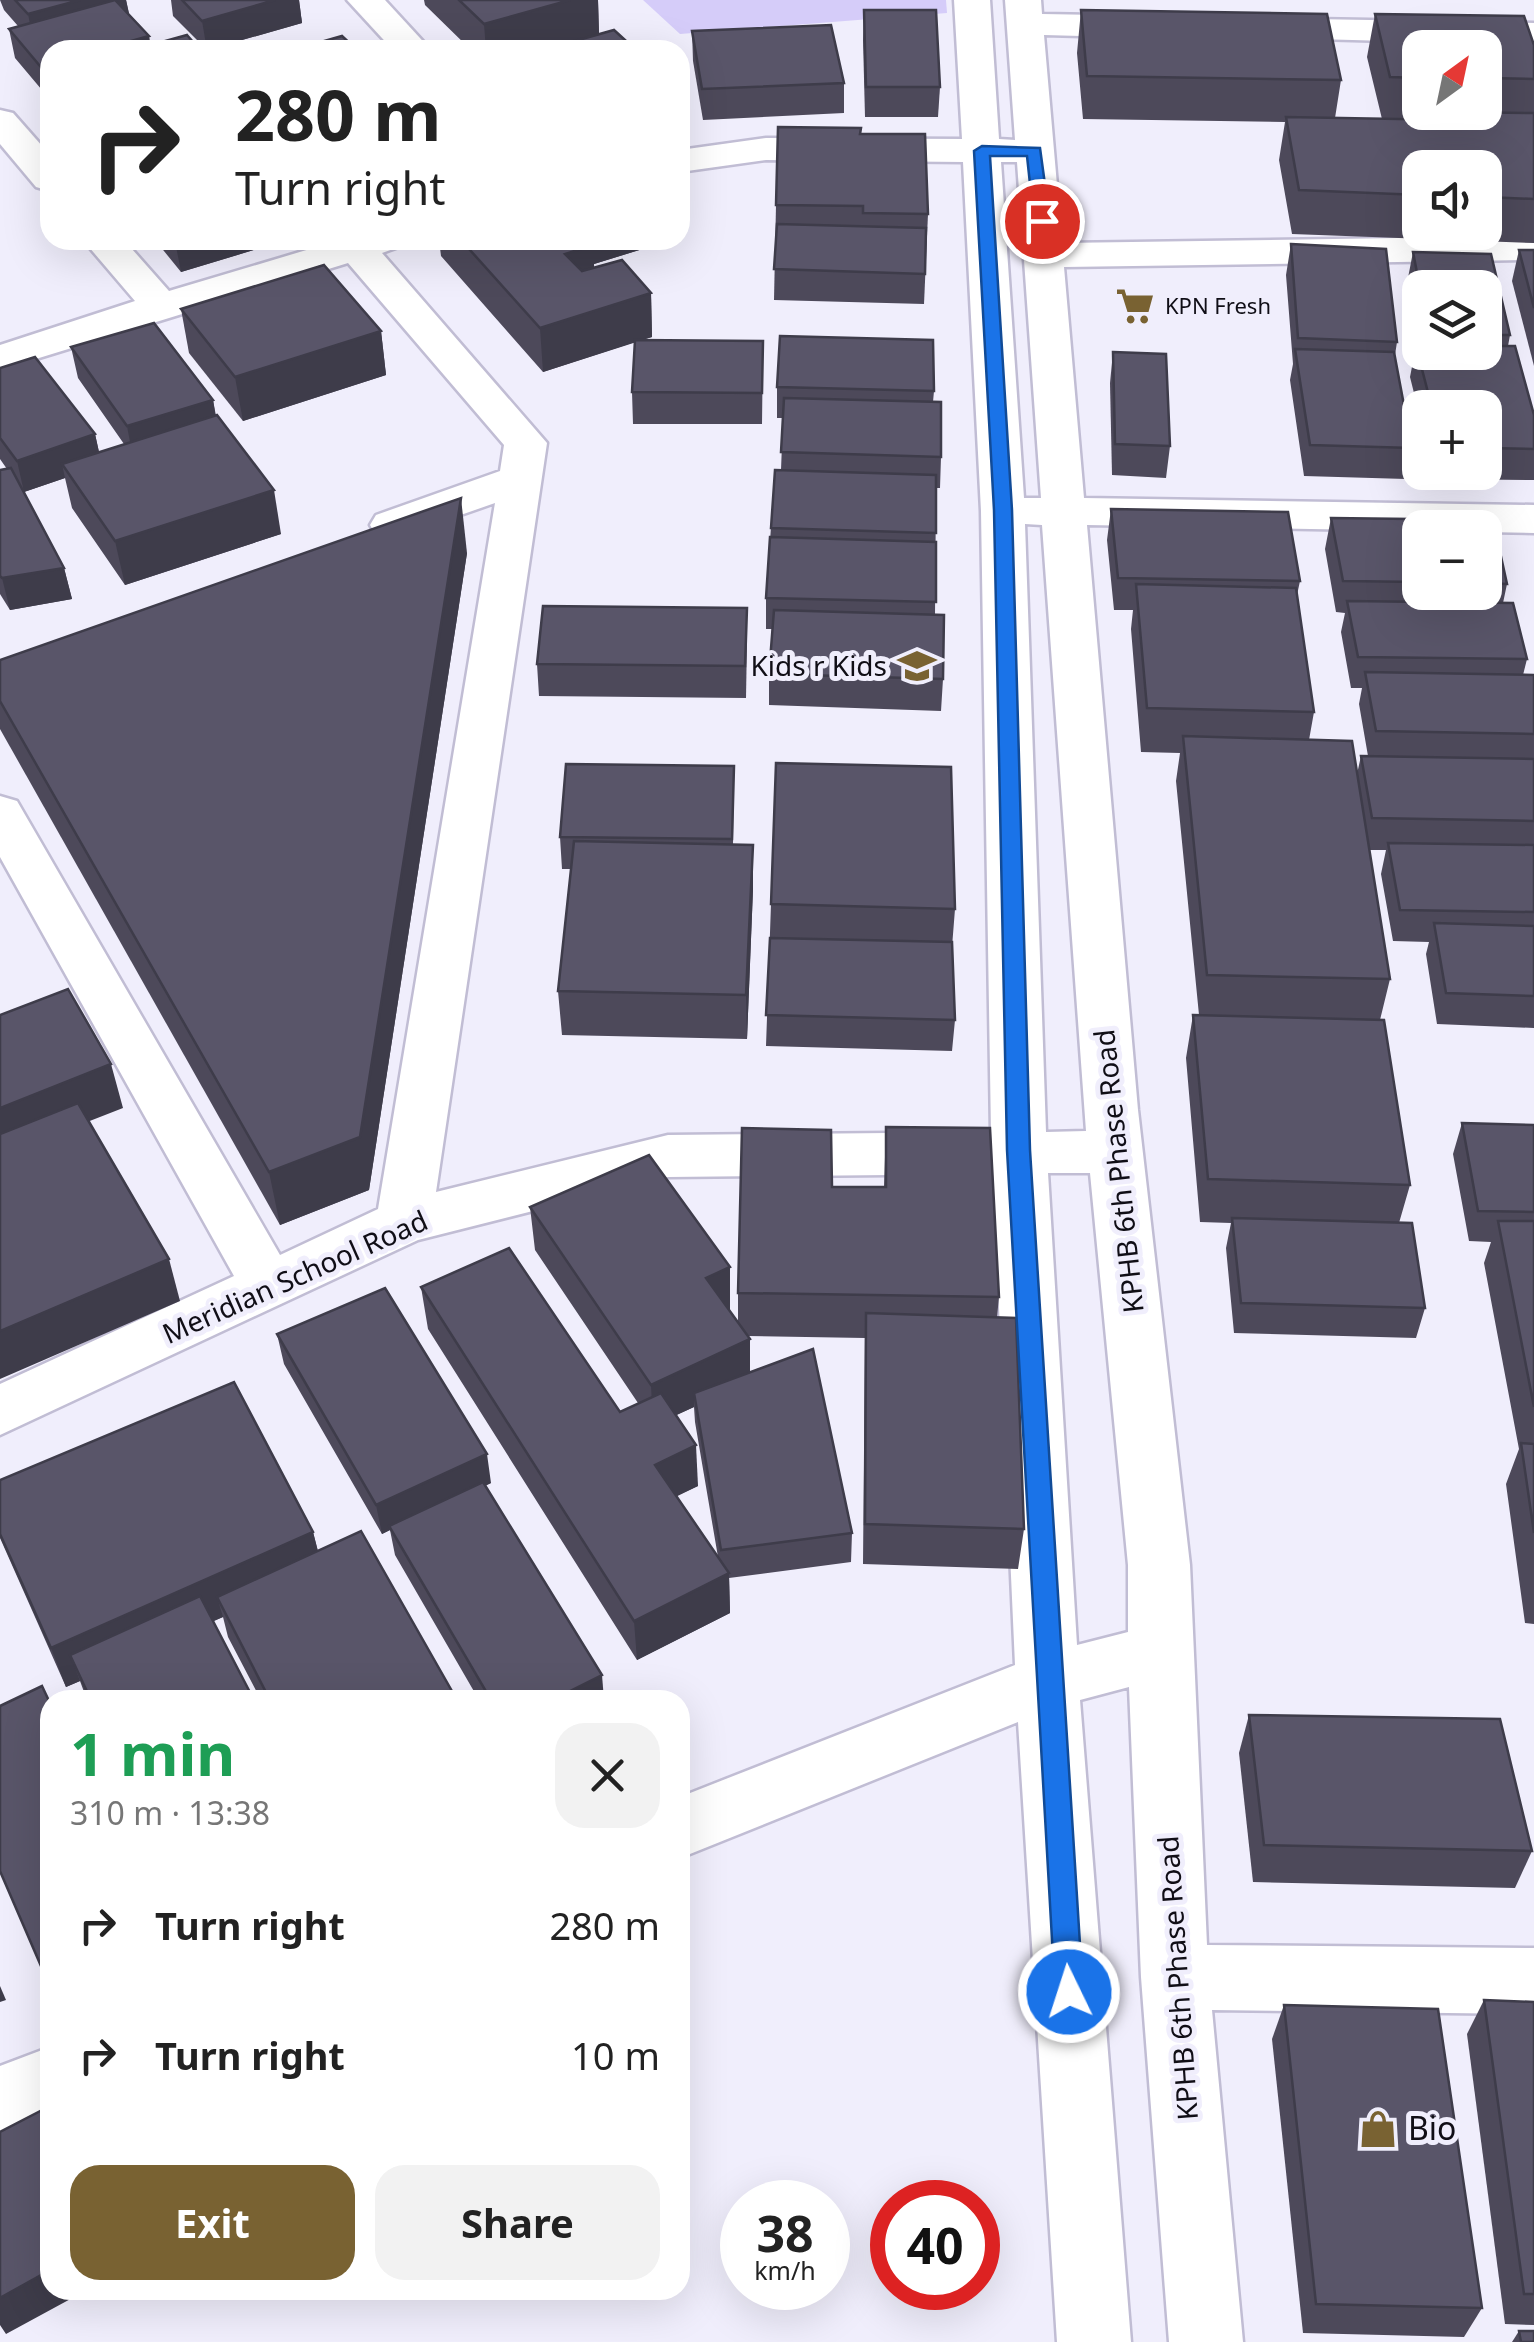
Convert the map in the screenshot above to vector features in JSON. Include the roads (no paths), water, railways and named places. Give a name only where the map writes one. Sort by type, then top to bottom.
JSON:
[{"type":"street","points":[[365,0],[403,40]]},
{"type":"street","name":"KPHB 6th Phase Road","points":[[972,0],[1008,151],[1046,255],[1115,1152],[1159,1565],[1159,1651],[1175,1976],[1206,2342]]},
{"type":"street","points":[[1024,12],[1182,28]]},
{"type":"street","name":"KPHB 6th Phase Road","points":[[1024,12],[1008,151],[1003,510],[1019,1150],[1047,1681],[1094,2342]]},
{"type":"street","points":[[1220,28],[1534,34]]},
{"type":"street","points":[[0,121],[40,167]]},
{"type":"street","points":[[690,160],[766,149],[1008,151]]},
{"type":"street","points":[[1046,255],[1534,248]]},
{"type":"street","points":[[112,250],[161,306]]},
{"type":"street","points":[[0,358],[353,250]]},
{"type":"street","points":[[374,250],[526,443],[404,1222]]},
{"type":"street","points":[[354,539],[521,478]]},
{"type":"street","points":[[1003,510],[1534,519]]},
{"type":"street","points":[[0,814],[268,1286]]},
{"type":"street","name":"Meridian School Road","points":[[0,1411],[404,1222],[668,1156],[1115,1152]]},
{"type":"street","points":[[690,1824],[1047,1681],[1159,1651]]},
{"type":"street","points":[[1175,1976],[1534,1982]]},
{"type":"street","points":[[0,2101],[40,2085]]},
{"type":"place","name":"KPN Fresh","points":[[1135,306]]},
{"type":"place","name":"Kids r Kids","points":[[917,666]]},
{"type":"place","name":"Bio","points":[[1378,2129]]}]
